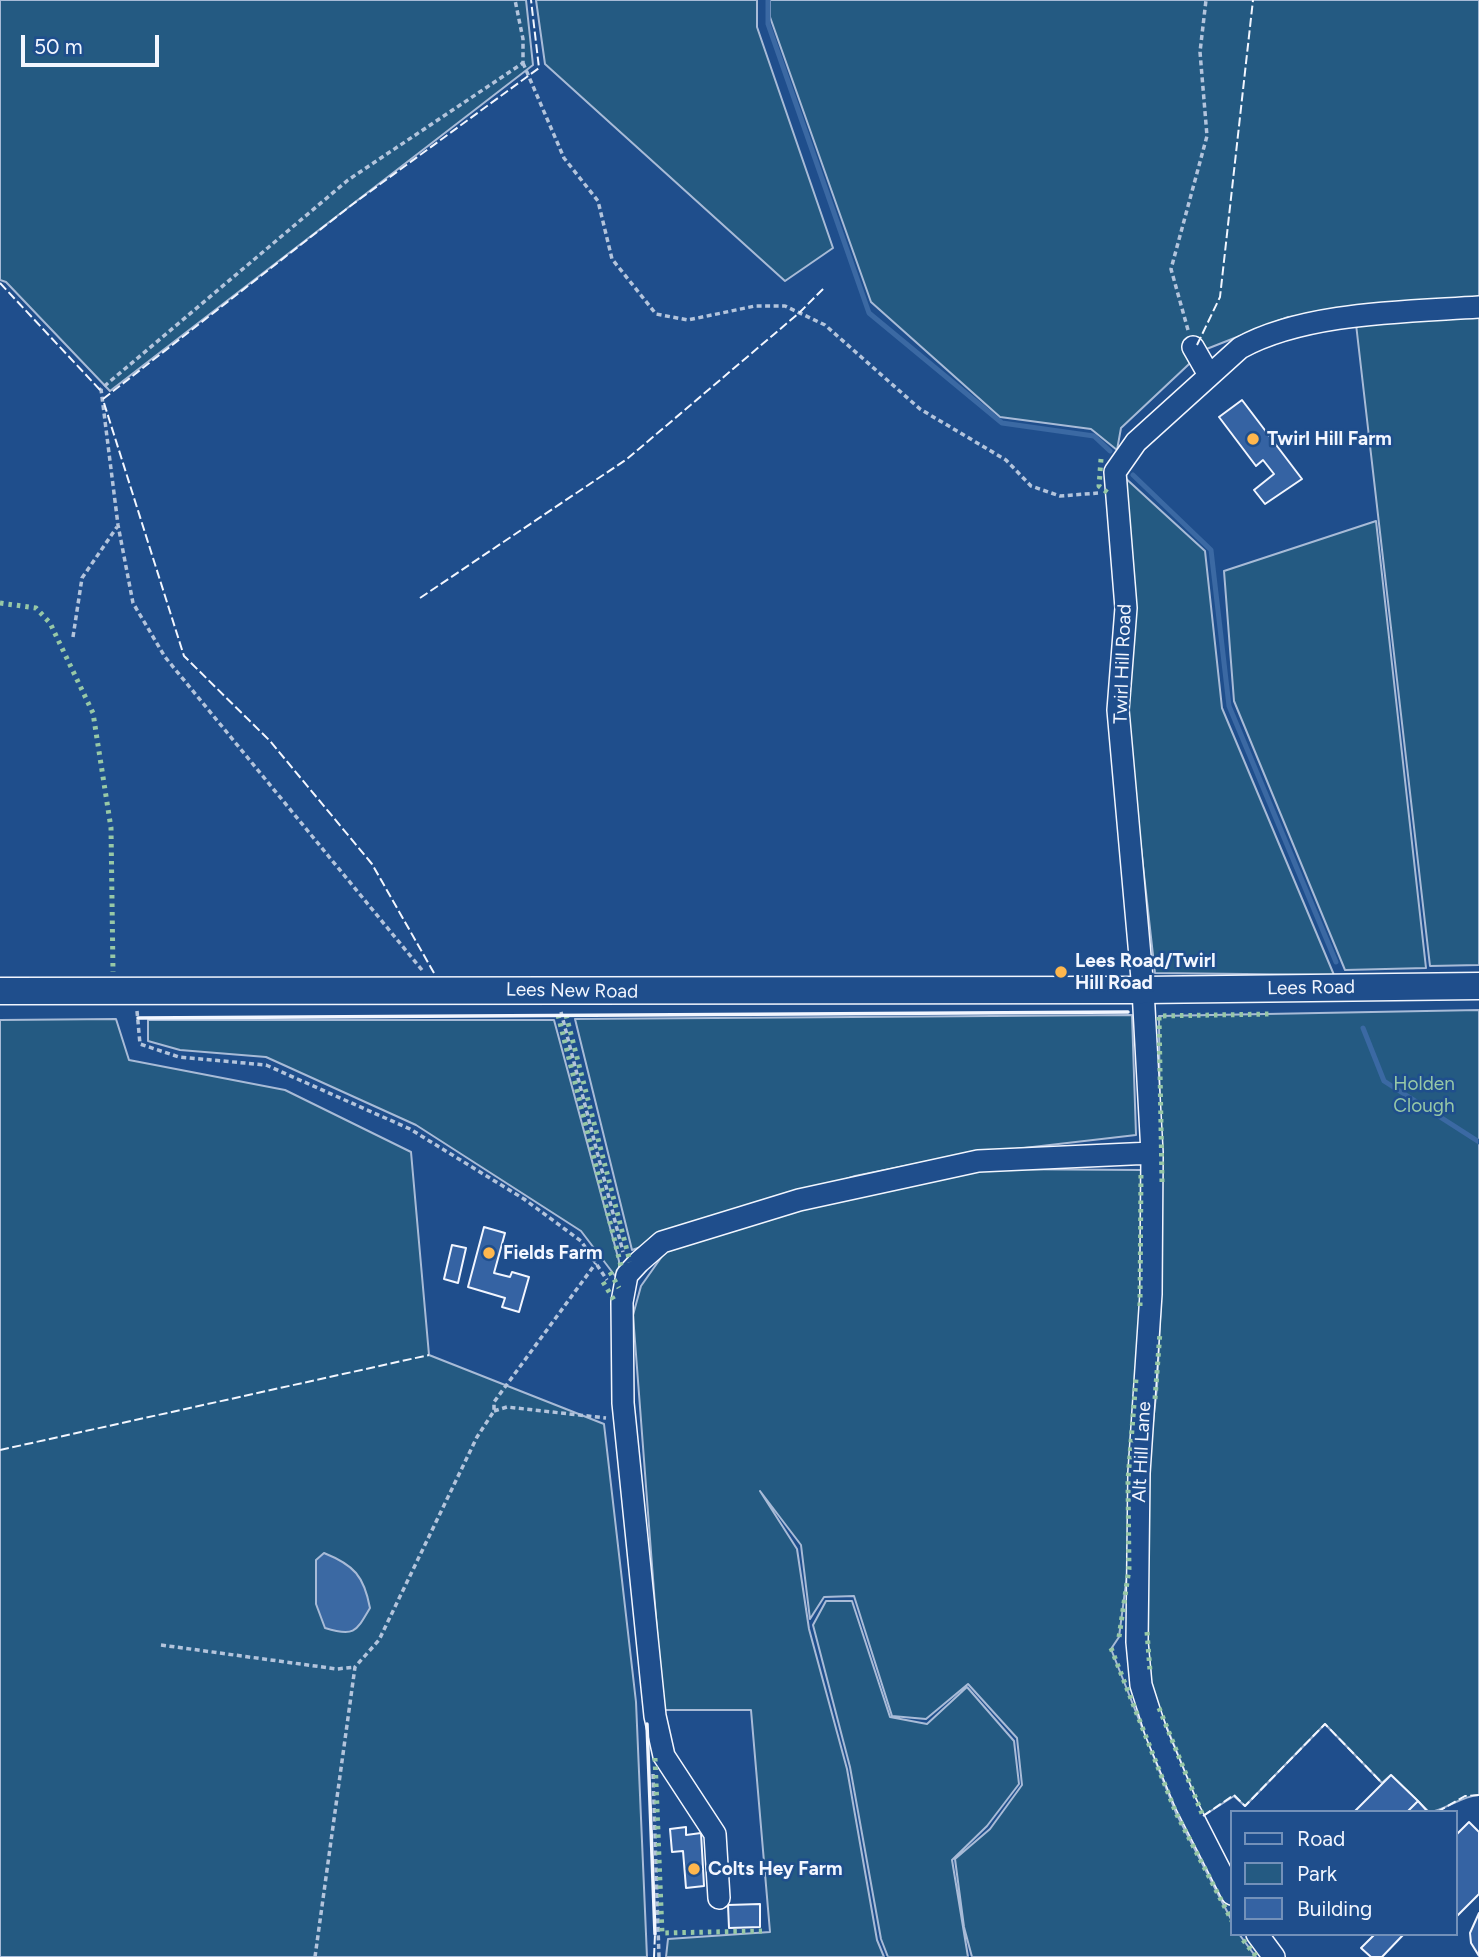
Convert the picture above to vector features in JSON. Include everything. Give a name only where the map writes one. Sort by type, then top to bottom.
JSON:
[{"type":"main road","name":"Lees Road","points":[[1143,990],[1479,986]]},
{"type":"main road","name":"Lees New Road","points":[[0,990],[1143,990]]},
{"type":"street","name":"Twirl Hill Road","points":[[1143,990],[1118,710],[1126,608],[1115,472],[1136,442],[1240,348],[1296,324],[1479,307]]},
{"type":"street","points":[[1193,347],[1209,376]]},
{"type":"street","name":"Alt Hill Lane","points":[[1143,990],[1152,1153],[1151,1294],[1139,1473],[1137,1642],[1141,1685],[1156,1732],[1186,1804],[1230,1890]]},
{"type":"street","points":[[719,1898],[715,1834],[664,1756],[655,1716],[625,1418],[622,1302],[628,1275],[662,1242],[799,1200],[978,1161],[1152,1153]]},
{"type":"street","points":[[1258,1936],[1274,1957]]},
{"type":"path","points":[[514,0],[523,39],[523,63],[564,158],[598,201],[612,259],[656,314],[688,320],[755,306],[785,306],[825,325],[920,409],[1006,460],[1031,486],[1060,496],[1084,496],[1115,490]]},
{"type":"path","points":[[1193,347],[1171,269],[1208,136],[1200,52],[1206,0]]},
{"type":"path","points":[[436,988],[165,657],[133,603],[118,525],[102,389],[348,180],[523,63]]},
{"type":"path","points":[[73,637],[82,578],[118,525]]},
{"type":"path","points":[[135,990],[140,1044],[179,1056],[266,1065],[410,1129],[524,1199],[581,1241],[622,1302]]},
{"type":"path","points":[[556,992],[628,1275]]},
{"type":"path","points":[[315,1957],[355,1667],[379,1640],[477,1437],[494,1411],[494,1402],[596,1264]]},
{"type":"path","points":[[494,1411],[507,1407],[625,1418]]},
{"type":"path","points":[[161,1645],[337,1669],[355,1667]]},
{"type":"path","points":[[652,1765],[659,1957]]},
{"type":"green space","points":[[0,0],[526,0],[533,65],[110,391],[6,282],[0,280]]},
{"type":"green space","points":[[536,0],[757,0],[757,27],[833,248],[785,281],[545,64]]},
{"type":"green space","points":[[770,0],[1479,0],[1479,299],[1288,317],[1204,350],[1121,428],[1117,450],[1091,429],[1000,417],[871,302],[770,17]]},
{"type":"green space","points":[[1479,313],[1479,965],[1430,966],[1356,324]]},
{"type":"green space","points":[[1122,475],[1205,551],[1222,708],[1334,975],[1155,973],[1125,704],[1135,627]]},
{"type":"green space","points":[[1376,521],[1426,968],[1345,970],[1234,701],[1224,571]]},
{"type":"green space","name":"Holden Clough","points":[[1479,1010],[1479,1795],[1440,1809],[1427,1810],[1391,1775],[1382,1783],[1325,1724],[1245,1806],[1234,1796],[1203,1816],[1152,1691],[1146,1619],[1148,1467],[1157,1387],[1161,1299],[1159,1016]]},
{"type":"green space","points":[[1132,1015],[1136,1135],[955,1156],[855,1176],[632,1250],[575,1019]]},
{"type":"green space","points":[[116,1019],[129,1060],[285,1090],[411,1152],[429,1355],[604,1424],[636,1702],[647,1957],[0,1957],[0,1020]]},
{"type":"green space","points":[[148,1020],[554,1020],[619,1261],[619,1281],[581,1231],[416,1125],[266,1057],[180,1050],[148,1041]]},
{"type":"green space","points":[[989,1169],[1141,1170],[1140,1307],[1128,1480],[1128,1568],[1119,1637],[1111,1649],[1176,1813],[1230,1917],[1230,1936],[1240,1936],[1256,1957],[972,1957],[964,1927],[955,1859],[990,1829],[1022,1785],[1017,1738],[968,1684],[926,1719],[892,1716],[854,1596],[824,1597],[810,1619],[801,1545],[760,1491],[797,1549],[809,1629],[847,1769],[877,1940],[884,1957],[666,1957],[668,1939],[770,1932],[751,1710],[663,1710],[633,1315],[641,1286],[665,1252],[734,1224]]},
{"type":"green space","points":[[826,1601],[852,1601],[890,1717],[927,1724],[967,1687],[1014,1741],[1019,1784],[987,1826],[952,1860],[968,1957],[888,1957],[881,1939],[850,1767],[813,1625]]},
{"type":"shaded area","points":[[324,1553],[350,1567],[364,1588],[370,1608],[361,1623],[348,1632],[325,1628],[316,1604],[316,1560]]},
{"type":"building","name":"Twirl Hill Farm","points":[[1242,400],[1302,479],[1265,504],[1254,490],[1274,474],[1263,460],[1256,466],[1219,417]]},
{"type":"building","name":"Fields Farm","points":[[484,1227],[505,1233],[494,1273],[510,1277],[512,1272],[529,1277],[519,1312],[502,1307],[505,1298],[468,1287]]},
{"type":"building","points":[[452,1245],[466,1248],[458,1283],[444,1279]]},
{"type":"building","points":[[1391,1775],[1418,1801],[1409,1810],[1356,1810]]},
{"type":"building","points":[[1418,1801],[1426,1810],[1409,1810]]},
{"type":"building","points":[[1469,1822],[1479,1832],[1479,1894],[1458,1915],[1458,1833]]},
{"type":"building","name":"Colts Hey Farm","points":[[686,1827],[686,1835],[701,1833],[704,1886],[686,1888],[683,1851],[672,1852],[670,1829]]},
{"type":"building","points":[[760,1904],[760,1927],[729,1928],[728,1905]]},
{"type":"building","points":[[1479,1913],[1479,1956],[1471,1943],[1470,1933]]},
{"type":"building","points":[[1373,1936],[1402,1936],[1382,1957],[1371,1957],[1361,1948]]},
{"type":"waterway","points":[[768,0],[768,24],[869,313],[1002,423],[1094,436],[1110,451]]},
{"type":"waterway","points":[[1133,475],[1211,550],[1229,706],[1336,962]]},
{"type":"waterway","points":[[1363,1028],[1384,1081],[1479,1142]]},
{"type":"hedge","points":[[1101,459],[1099,486],[1108,493]]},
{"type":"hedge","points":[[0,603],[36,608],[50,623],[93,713],[111,828],[113,972]]},
{"type":"hedge","points":[[1162,1182],[1159,1016],[1270,1014]]},
{"type":"hedge","points":[[558,1015],[622,1270]]},
{"type":"hedge","points":[[566,1015],[630,1262]]},
{"type":"hedge","points":[[1140,1306],[1141,1170]]},
{"type":"hedge","points":[[610,1272],[619,1288]]},
{"type":"hedge","points":[[603,1282],[614,1300]]},
{"type":"hedge","points":[[1155,1399],[1160,1332]]},
{"type":"hedge","points":[[1119,1637],[1129,1569],[1128,1480],[1136,1379]]},
{"type":"hedge","points":[[1147,1632],[1150,1671]]},
{"type":"hedge","points":[[1111,1648],[1176,1813],[1230,1917]]},
{"type":"hedge","points":[[1159,1708],[1203,1816]]},
{"type":"hedge","points":[[655,1758],[662,1933],[762,1931]]},
{"type":"hedge","points":[[1243,1940],[1256,1956]]},
{"type":"fence","points":[[103,399],[353,204],[539,68],[531,0]]},
{"type":"fence","points":[[1197,345],[1220,297],[1253,0]]},
{"type":"fence","points":[[0,283],[102,392]]},
{"type":"fence","points":[[420,598],[627,459],[799,313],[825,287]]},
{"type":"fence","points":[[104,403],[184,656],[270,741],[372,864],[434,973]]},
{"type":"fence","points":[[0,1450],[429,1355]]},
{"type":"fence","points":[[1203,1816],[1234,1795],[1245,1806],[1325,1724],[1382,1783]]},
{"type":"fence","points":[[1440,1810],[1465,1796],[1479,1795]]},
{"type":"fence","points":[[654,1957],[655,1934]]},
{"type":"wall","points":[[138,1018],[1128,1012]]},
{"type":"wall","points":[[647,1724],[655,1934]]},
{"type":"place","name":"Twirl Hill Farm","points":[[1253,439]]},
{"type":"place","name":"Lees Road/Twirl Hill Road","points":[[1061,972]]},
{"type":"place","name":"Fields Farm","points":[[489,1253]]},
{"type":"place","name":"Colts Hey Farm","points":[[694,1869]]}]
